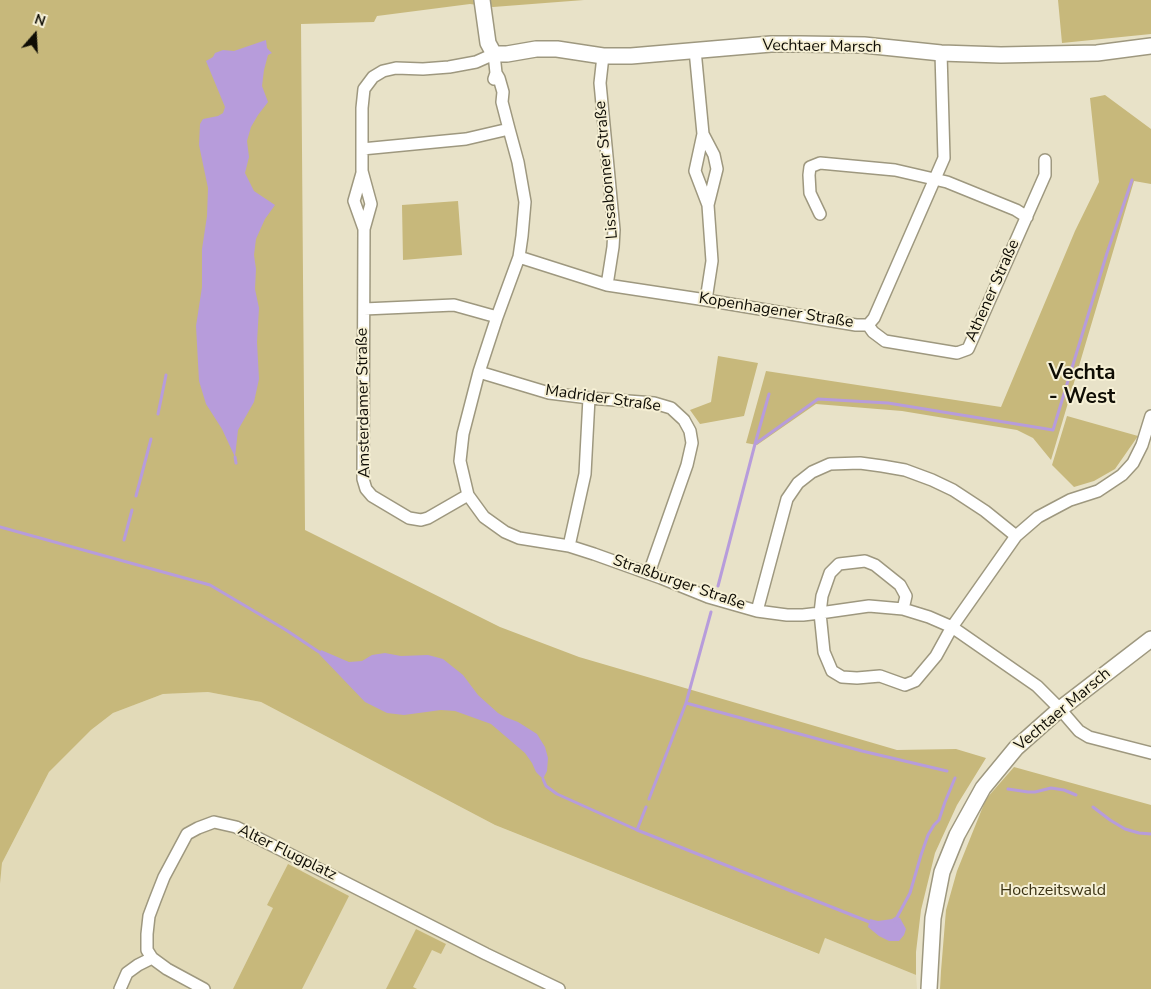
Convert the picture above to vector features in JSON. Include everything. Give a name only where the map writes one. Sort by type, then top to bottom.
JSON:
[{"type":"street","name":"Straßburger Straße","points":[[482,0],[488,43],[494,54],[496,73],[500,78],[503,92],[502,102],[518,162],[525,202],[519,257],[496,317],[463,434],[460,461],[468,495],[484,517],[505,532],[519,538],[569,546],[649,573],[708,596],[757,611],[787,615],[820,614],[869,606],[904,609],[929,617],[952,627],[1037,686],[1060,709],[1078,731],[1089,737],[1151,753]]},
{"type":"street","name":"Vechtaer Marsch","points":[[494,54],[507,54],[536,49],[557,49],[603,56],[631,56],[771,44],[801,44],[864,45],[941,53],[1001,56],[1096,53],[1151,46]]},
{"type":"street","points":[[695,50],[703,134],[695,171],[708,205],[712,261],[706,300]]},
{"type":"street","name":"Kopenhagener Straße","points":[[519,257],[607,285],[856,325],[868,325],[874,318],[944,158],[941,53]]},
{"type":"street","name":"Amsterdamer Straße","points":[[468,495],[428,518],[421,520],[409,518],[372,496],[366,489],[363,479],[364,229],[371,204],[362,171],[362,108],[364,89],[373,77],[383,71],[396,68],[449,67],[476,62],[494,54]]},
{"type":"street","name":"Lissabonner Straße","points":[[603,56],[600,83],[614,230],[607,285]]},
{"type":"street","points":[[362,149],[466,139],[509,129]]},
{"type":"street","points":[[703,134],[714,155],[717,169],[708,205]]},
{"type":"street","name":"Athener Straße","points":[[868,325],[873,332],[885,341],[957,353],[968,349],[1046,175],[1045,160]]},
{"type":"street","points":[[820,214],[810,193],[809,175],[810,166],[820,163],[895,170],[947,182],[1016,210],[1026,217]]},
{"type":"street","points":[[364,309],[454,305],[496,317]]},
{"type":"street","name":"Madrider Straße","points":[[479,372],[549,393],[654,403],[671,408],[684,420],[690,431],[692,443],[687,465],[649,573]]},
{"type":"street","points":[[569,546],[585,474],[589,398]]},
{"type":"street","points":[[904,609],[906,596],[900,586],[875,565],[864,561],[839,564],[830,572],[822,596],[820,614],[824,652],[832,671],[842,677],[880,676],[905,685],[915,681],[936,656],[952,627],[1016,536],[1053,508],[1098,491],[1122,475],[1133,463],[1142,445],[1151,416]]},
{"type":"street","points":[[757,611],[787,499],[798,483],[812,472],[830,464],[860,463],[882,466],[905,470],[932,480],[953,490],[985,511],[1016,536]]},
{"type":"street","name":"Vechtaer Marsch","points":[[929,989],[932,918],[942,872],[956,835],[983,788],[1016,748],[1060,709],[1151,639]]},
{"type":"street","name":"Alter Flugplatz","points":[[152,958],[147,950],[146,934],[149,916],[164,877],[187,834],[214,822],[236,827],[559,989]]},
{"type":"street","points":[[120,989],[128,973],[152,958],[167,969],[204,989]]},
{"type":"shaded area","points":[[266,40],[267,48],[272,53],[268,55],[262,86],[268,102],[251,127],[247,141],[249,157],[245,173],[254,191],[275,205],[265,219],[256,239],[254,255],[256,269],[255,289],[259,308],[257,342],[259,379],[254,402],[238,430],[235,457],[222,429],[206,404],[199,381],[196,326],[202,287],[202,249],[207,216],[208,188],[199,145],[200,124],[203,119],[223,113],[225,107],[206,61],[213,57],[215,53],[223,50],[234,51]]},
{"type":"shaded area","points":[[321,650],[349,662],[362,661],[372,655],[385,653],[401,656],[428,655],[443,659],[463,675],[478,695],[498,713],[518,722],[537,734],[545,747],[548,758],[547,771],[543,779],[536,772],[525,753],[491,724],[455,711],[441,710],[404,715],[387,713],[365,702],[319,654]]},
{"type":"shaded area","points":[[208,692],[261,702],[495,825],[818,954],[825,938],[916,975],[917,989],[0,989],[0,884],[2,863],[49,772],[91,730],[113,713],[163,694]]},
{"type":"shaded area","points":[[895,917],[900,918],[906,929],[899,941],[889,941],[868,927],[870,919],[878,921]]},
{"type":"green space","points":[[0,0],[584,0],[493,7],[470,4],[377,16],[374,22],[301,24],[305,530],[500,627],[579,657],[897,750],[956,749],[986,758],[957,805],[935,853],[921,910],[916,952],[916,975],[825,938],[819,954],[495,825],[261,702],[208,692],[163,694],[113,713],[91,730],[49,772],[2,863],[0,884]]},
{"type":"green space","points":[[1058,0],[1151,0],[1151,34],[1062,43]]},
{"type":"green space","points":[[1105,95],[1151,129],[1151,184],[1134,181],[1051,460],[1033,438],[1017,430],[902,411],[816,404],[757,445],[746,443],[766,371],[1001,407],[1075,231],[1099,182],[1090,98]]},
{"type":"green space","points":[[458,201],[462,255],[403,260],[402,205]]},
{"type":"green space","points":[[718,356],[758,363],[744,416],[700,424],[690,410],[711,402]]},
{"type":"green space","points":[[1067,416],[1138,436],[1115,469],[1094,481],[1074,487],[1052,465]]},
{"type":"green space","name":"Hochzeitswald","points":[[1014,767],[1151,805],[1151,989],[940,989],[946,910],[957,871],[986,799]]},
{"type":"green space","points":[[288,864],[349,896],[302,989],[233,989],[273,908],[267,905]]},
{"type":"green space","points":[[416,929],[446,944],[441,954],[432,950],[413,987],[417,989],[386,989]]},
{"type":"waterway","points":[[718,586],[755,444],[818,399],[888,403],[1053,430],[1107,253],[1132,180]]},
{"type":"waterway","points":[[158,414],[166,375]]},
{"type":"waterway","points":[[755,444],[769,394]]},
{"type":"waterway","points":[[136,496],[151,439]]},
{"type":"waterway","points":[[235,457],[236,463]]},
{"type":"waterway","points":[[124,540],[132,510]]},
{"type":"waterway","points":[[0,527],[210,585],[319,652]]},
{"type":"waterway","points":[[649,799],[686,703],[711,612]]},
{"type":"waterway","points":[[686,703],[862,751],[947,771]]},
{"type":"waterway","points":[[895,921],[910,893],[928,835],[939,820],[955,778]]},
{"type":"waterway","points":[[543,779],[546,786],[557,794],[637,830],[872,923]]},
{"type":"waterway","points":[[1008,789],[1035,792],[1051,788],[1064,790],[1076,795]]},
{"type":"waterway","points":[[637,830],[646,807]]},
{"type":"waterway","points":[[1093,807],[1125,829],[1151,834]]},
{"type":"district","name":"Vechta - West","points":[[1082,386]]}]
